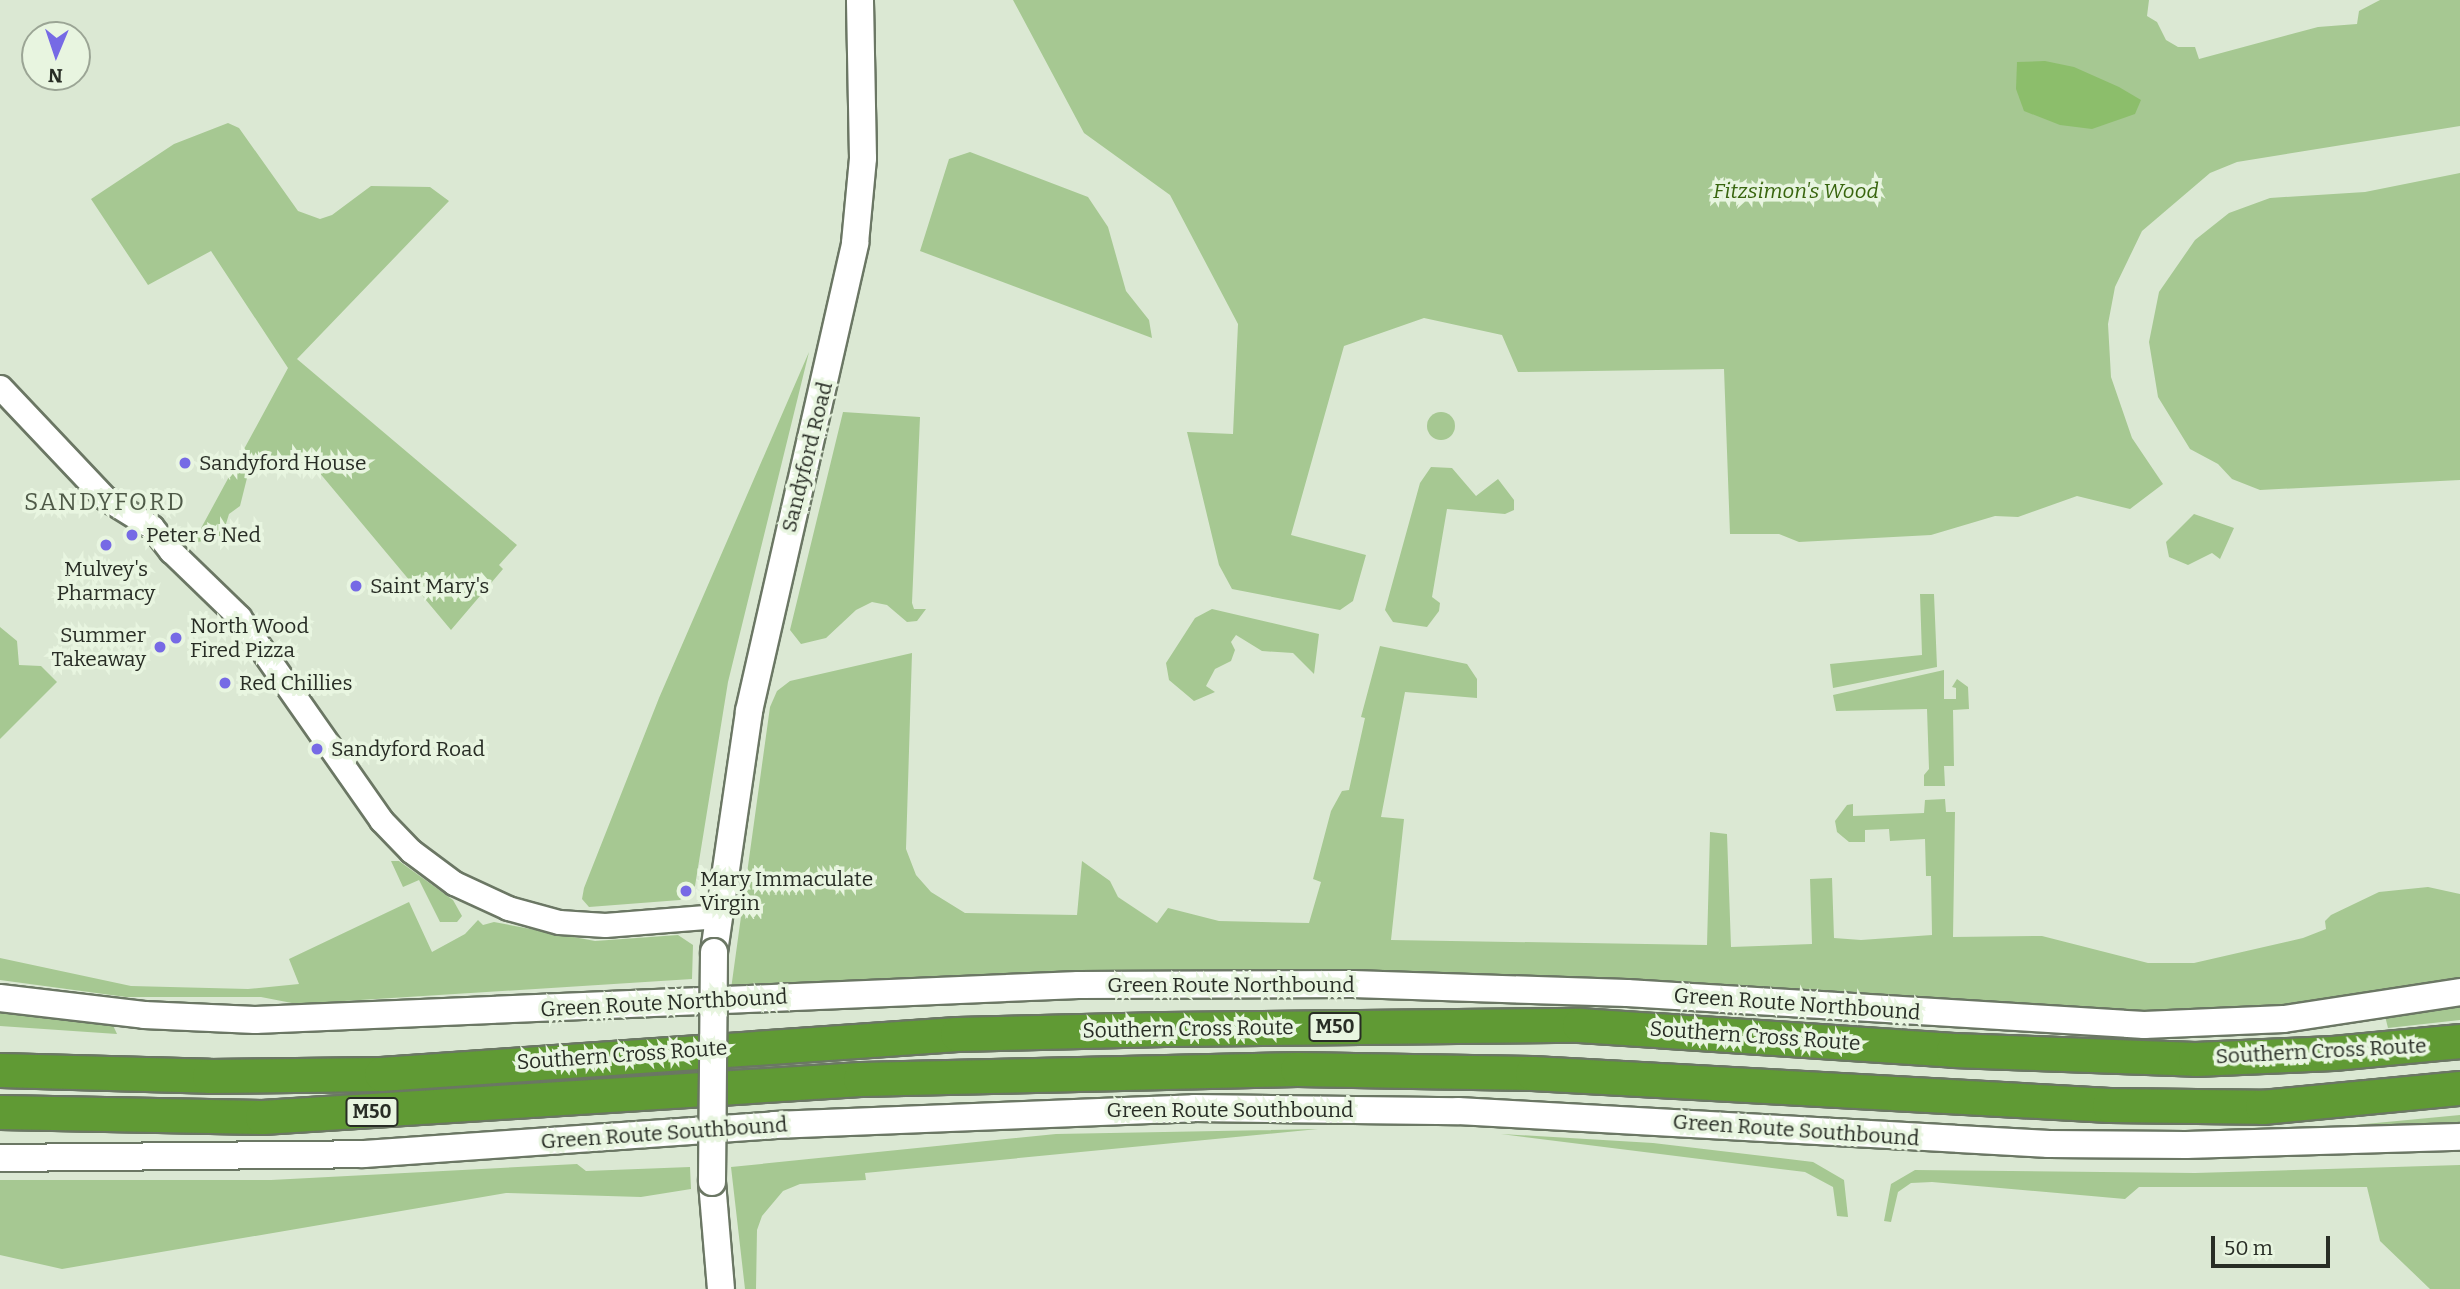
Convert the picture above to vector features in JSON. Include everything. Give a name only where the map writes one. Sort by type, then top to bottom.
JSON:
[{"type":"highway","name":"Southern Cross Route","points":[[0,1070],[209,1076],[381,1074],[569,1058],[957,1034],[1247,1028],[1578,1025],[1953,1051],[2195,1059],[2333,1053],[2460,1041]]},
{"type":"highway","points":[[0,1051],[237,1060],[515,1054],[569,1058]]},
{"type":"highway","name":"Southern Cross Route","points":[[0,1112],[262,1117],[860,1079],[1283,1069],[1531,1073],[2150,1106],[2262,1107],[2460,1087]]},
{"type":"highway","points":[[0,1124],[89,1126],[262,1117]]},
{"type":"main road","name":"Sandyford Road","points":[[721,1289],[712,1182],[714,952],[749,711],[853,253],[863,158],[860,0]]},
{"type":"main road","name":"Green Route Northbound","points":[[0,998],[145,1015],[255,1020],[1078,985],[1340,984],[1627,993],[2144,1025],[2284,1019],[2460,992]]},
{"type":"main road","name":"Green Route Southbound","points":[[0,1158],[363,1154],[774,1125],[1207,1108],[1576,1116],[2049,1144],[2186,1145],[2460,1137]]},
{"type":"street","points":[[0,387],[104,498],[152,527],[171,551],[239,617],[381,820],[411,851],[454,883],[508,908],[559,922],[605,925],[718,916]]},
{"type":"green space","name":"Fitzsimon's Wood","points":[[1013,0],[2149,0],[2147,16],[2157,22],[2166,40],[2178,47],[2195,47],[2199,59],[2318,27],[2357,24],[2359,11],[2380,0],[2460,0],[2460,126],[2237,162],[2210,173],[2142,231],[2115,287],[2108,324],[2111,377],[2132,438],[2163,484],[2130,509],[2077,496],[2018,517],[1995,516],[1931,535],[1799,542],[1779,534],[1730,534],[1724,369],[1518,372],[1502,335],[1424,318],[1344,346],[1291,535],[1366,555],[1353,601],[1340,610],[1232,589],[1219,565],[1187,432],[1233,434],[1238,324],[1170,195],[1084,133]]},
{"type":"green space","points":[[228,123],[239,128],[298,211],[320,219],[332,215],[371,186],[430,187],[449,201],[297,359],[517,545],[499,565],[503,569],[451,630],[308,459],[293,466],[254,466],[249,470],[240,506],[229,514],[222,537],[193,543],[288,368],[211,251],[148,285],[91,199],[174,144]]},
{"type":"green space","points":[[970,152],[1088,197],[1108,227],[1126,291],[1149,320],[1152,338],[920,251],[949,159]]},
{"type":"green space","points":[[2460,173],[2460,480],[2260,490],[2232,479],[2218,464],[2190,449],[2158,397],[2149,342],[2159,292],[2195,240],[2229,213],[2270,198],[2365,192]]},
{"type":"green space","points":[[809,352],[728,682],[695,886],[680,900],[589,907],[582,899],[584,888],[659,698]]},
{"type":"green space","points":[[843,412],[920,417],[912,603],[914,609],[926,609],[917,621],[907,622],[887,605],[872,602],[856,610],[826,638],[801,644],[790,630]]},
{"type":"green space","points":[[1441,412],[1451,416],[1455,426],[1451,436],[1441,440],[1431,436],[1427,426],[1431,416]]},
{"type":"green space","points":[[1431,467],[1452,468],[1476,496],[1498,479],[1514,500],[1514,510],[1505,514],[1447,509],[1432,597],[1440,603],[1439,611],[1427,627],[1393,622],[1385,610],[1420,483]]},
{"type":"green space","points":[[2194,514],[2234,528],[2220,559],[2212,553],[2188,565],[2169,557],[2166,542]]},
{"type":"green space","points":[[1920,594],[1934,594],[1937,667],[1833,688],[1830,664],[1922,655]]},
{"type":"green space","points":[[1212,609],[1319,634],[1314,674],[1293,653],[1262,651],[1236,635],[1231,642],[1235,650],[1231,661],[1215,669],[1206,686],[1215,692],[1194,701],[1169,680],[1166,663],[1195,618]]},
{"type":"green space","points":[[0,627],[17,641],[19,665],[41,666],[57,682],[0,739]]},
{"type":"green space","points":[[1380,646],[1467,664],[1477,679],[1477,698],[1405,692],[1381,817],[1404,819],[1391,940],[1707,945],[1710,832],[1727,834],[1731,947],[1812,944],[1810,879],[1832,878],[1834,938],[1861,940],[1932,935],[1931,876],[1926,876],[1925,839],[1890,841],[1889,829],[1865,830],[1865,842],[1849,842],[1837,832],[1835,821],[1847,805],[1853,804],[1853,816],[1924,813],[1925,800],[1945,799],[1946,812],[1955,812],[1953,937],[2042,936],[2148,963],[2194,963],[2303,938],[2326,929],[2325,921],[2331,915],[2379,892],[2428,887],[2460,894],[2460,982],[2326,1006],[2166,1016],[1918,1000],[731,989],[770,707],[777,691],[790,681],[912,653],[906,849],[916,875],[931,892],[965,913],[1077,915],[1082,861],[1110,881],[1118,897],[1157,923],[1168,908],[1219,921],[1309,923],[1321,882],[1313,879],[1331,811],[1342,791],[1349,790],[1365,718],[1361,717]]},
{"type":"green space","points":[[1944,670],[1944,699],[1956,699],[1956,688],[1952,687],[1957,679],[1968,687],[1969,709],[1953,710],[1954,766],[1944,766],[1945,786],[1924,786],[1924,775],[1929,769],[1927,709],[1836,711],[1833,695]]},
{"type":"green space","points":[[391,861],[399,861],[453,900],[462,916],[457,922],[440,922],[419,880],[403,887]]},
{"type":"green space","points":[[409,902],[432,952],[465,934],[478,920],[483,925],[494,922],[595,941],[678,935],[693,945],[692,979],[297,1004],[261,997],[126,997],[0,980],[0,958],[131,986],[248,989],[299,984],[289,959]]},
{"type":"green space","points":[[2460,1002],[2460,1020],[2388,1028],[2385,1016]]},
{"type":"green space","points":[[0,1006],[110,1019],[117,1034],[0,1026]]},
{"type":"green space","points":[[2460,1115],[2460,1123],[2358,1130],[2355,1125]]},
{"type":"green space","points":[[1318,1129],[865,1173],[866,1180],[800,1184],[783,1191],[762,1216],[757,1230],[756,1289],[745,1289],[731,1167],[1056,1134]]},
{"type":"green space","points":[[1501,1134],[1653,1143],[1813,1162],[1844,1180],[1848,1217],[1837,1216],[1833,1187],[1805,1172]]},
{"type":"green space","points":[[577,1164],[586,1171],[690,1167],[691,1189],[641,1197],[506,1193],[62,1269],[0,1255],[0,1180],[271,1180]]},
{"type":"green space","points":[[2460,1165],[2460,1289],[2430,1289],[2380,1241],[2367,1187],[2139,1187],[2125,1199],[1932,1182],[1911,1183],[1898,1192],[1891,1222],[1884,1221],[1891,1184],[1915,1170],[2195,1173]]},
{"type":"shaded area","points":[[2045,61],[2074,67],[2119,87],[2141,100],[2135,114],[2092,129],[2060,125],[2024,111],[2016,89],[2017,62]]},
{"type":"place","name":"Sandyford House","points":[[185,463]]},
{"type":"place","name":"Peter & Ned","points":[[132,535]]},
{"type":"place","name":"Mulvey's Pharmacy","points":[[106,545]]},
{"type":"place","name":"Saint Mary's","points":[[356,586]]},
{"type":"place","name":"North Wood Fired Pizza","points":[[176,638]]},
{"type":"place","name":"Summer Takeaway","points":[[160,647]]},
{"type":"place","name":"Red Chillies","points":[[225,683]]},
{"type":"place","name":"Sandyford Road","points":[[317,749]]},
{"type":"place","name":"Mary Immaculate Virgin","points":[[686,891]]},
{"type":"district","name":"SANDYFORD","points":[[105,503]]}]
